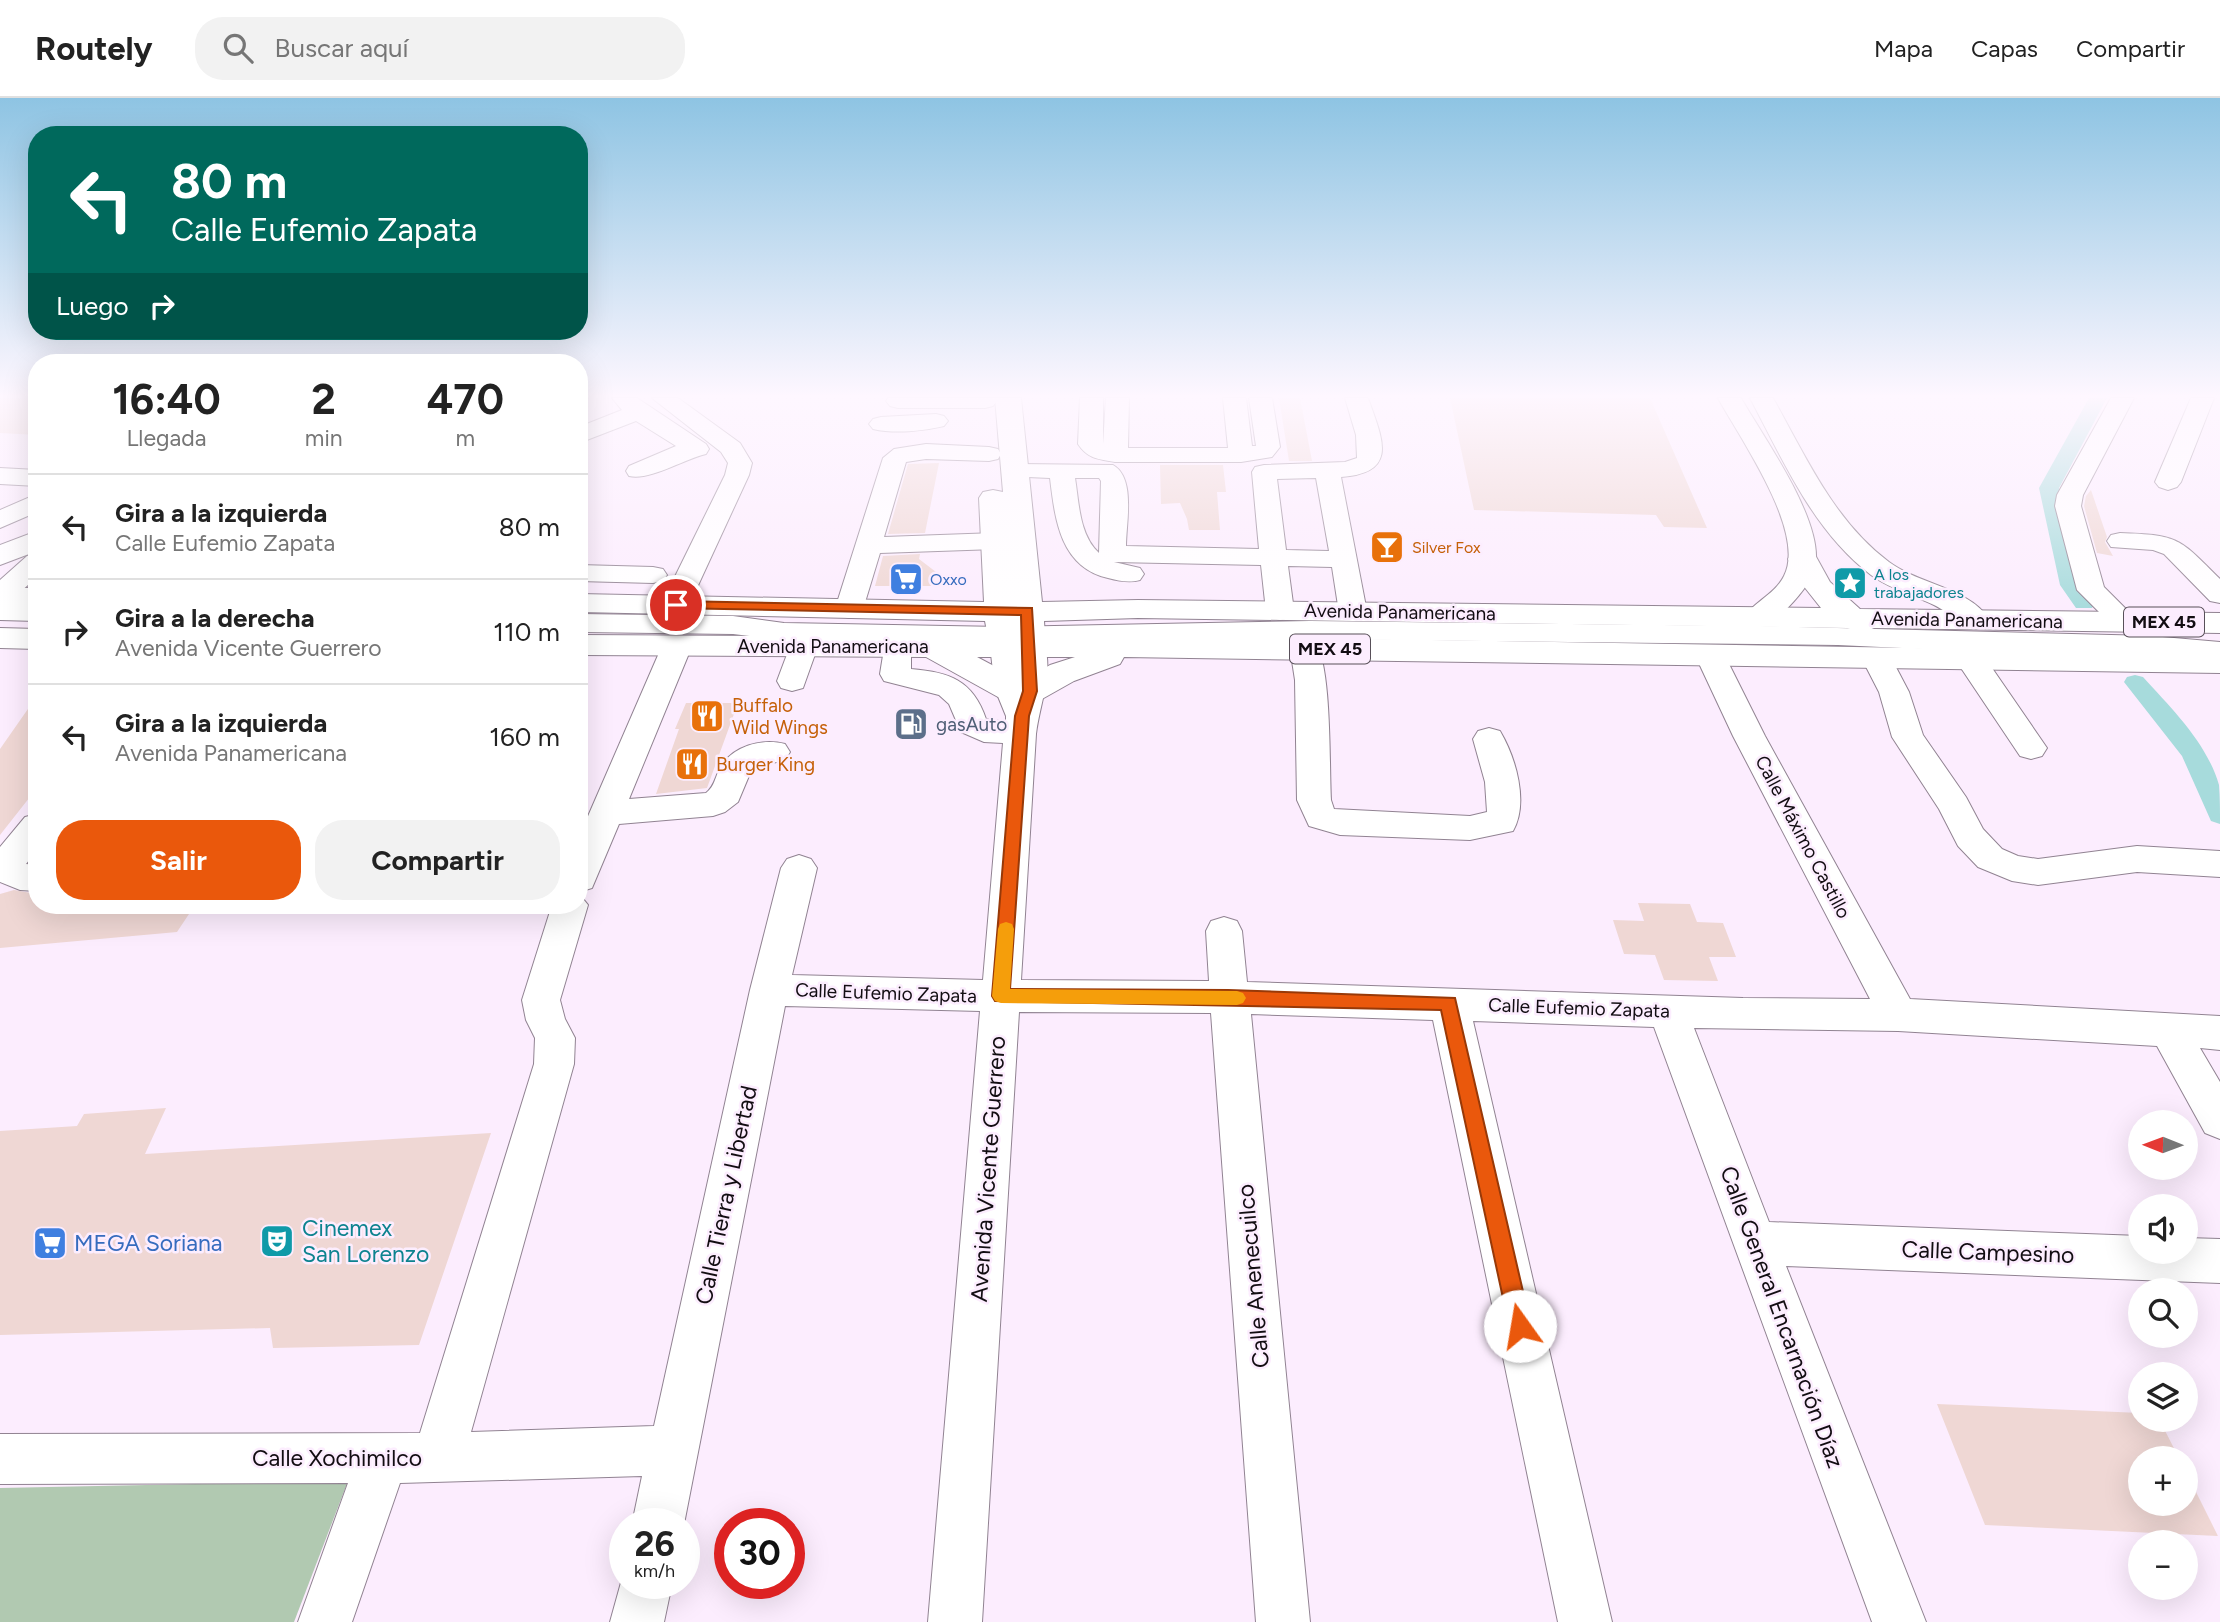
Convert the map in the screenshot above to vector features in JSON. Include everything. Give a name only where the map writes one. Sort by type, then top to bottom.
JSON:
[{"type":"main road","name":"Avenida Vicente Guerrero","points":[[991,469],[1015,629]]},
{"type":"main road","name":"Avenida Vicente Guerrero","points":[[1005,555],[1017,471]]},
{"type":"main road","points":[[0,556],[28,544]]},
{"type":"main road","points":[[928,610],[957,598],[1005,555],[1068,592],[1093,601],[1138,609]]},
{"type":"main road","points":[[1803,559],[1808,571],[1832,603],[1875,637]]},
{"type":"main road","points":[[0,596],[28,622]]},
{"type":"main road","name":"Avenida Panamericana","points":[[588,603],[928,610],[1015,629],[1146,648],[1305,648],[1711,657],[1782,632],[1875,637],[1976,620],[2220,623]]},
{"type":"main road","name":"Avenida Panamericana","points":[[588,645],[909,646],[1138,609],[1353,612],[1875,637],[1955,659],[2220,663]]},
{"type":"main road","points":[[909,646],[978,670],[1021,708],[1062,673],[1091,660],[1146,648]]},
{"type":"street","points":[[638,471],[642,469]]},
{"type":"street","points":[[728,469],[737,475]]},
{"type":"street","points":[[676,605],[738,469]]},
{"type":"street","points":[[849,609],[892,469]]},
{"type":"street","points":[[1280,611],[1265,557],[1264,472],[1335,469]]},
{"type":"street","points":[[588,623],[733,625],[784,632],[1015,629],[1782,632],[1782,597],[1796,580],[1803,559],[1801,538],[1790,509],[1768,469]]},
{"type":"street","points":[[1802,469],[1833,522],[1852,546],[1883,571],[1956,604],[1976,620]]},
{"type":"street","points":[[2084,469],[2067,506],[2091,590],[2117,621]]},
{"type":"street","points":[[2168,482],[2173,469]]},
{"type":"street","points":[[1017,471],[1104,470],[1111,474],[1114,481],[1102,559],[1107,571],[1127,574],[1228,574],[1245,571],[1265,557],[1344,558]]},
{"type":"street","points":[[1327,470],[1353,612]]},
{"type":"street","points":[[1062,471],[1071,534],[1079,550],[1102,559]]},
{"type":"street","points":[[0,476],[28,478]]},
{"type":"street","points":[[0,500],[28,502]]},
{"type":"street","points":[[0,520],[28,506]]},
{"type":"street","points":[[2119,541],[2166,544],[2174,548],[2220,595]]},
{"type":"street","points":[[870,545],[1005,555]]},
{"type":"street","points":[[0,596],[28,570]]},
{"type":"street","points":[[588,573],[653,575]]},
{"type":"street","points":[[0,611],[28,623]]},
{"type":"street","points":[[588,612],[741,614],[787,621],[1015,629]]},
{"type":"street","points":[[0,623],[28,624]]},
{"type":"street","name":"Avenida Vicente Guerrero","points":[[955,1622],[1021,708],[1015,629]]},
{"type":"street","points":[[1875,637],[2134,632],[2220,638]]},
{"type":"street","points":[[1875,637],[2151,645],[2220,651]]},
{"type":"street","points":[[1875,637],[1908,737],[1954,806],[1970,837],[1990,858],[2012,868],[2038,872],[2137,859],[2220,864]]},
{"type":"street","points":[[588,858],[677,646]]},
{"type":"street","points":[[792,681],[803,646]]},
{"type":"street","points":[[909,646],[895,674],[901,678],[931,681],[957,691],[965,701],[972,725],[984,731],[1021,708]]},
{"type":"street","points":[[1305,648],[1310,680],[1314,800],[1321,817],[1340,823],[1470,828],[1501,822],[1506,815],[1505,802],[1489,739]]},
{"type":"street","name":"Calle Máximo Castillo","points":[[1711,657],[1749,736],[1898,1015]]},
{"type":"street","points":[[1955,659],[2031,748]]},
{"type":"street","points":[[607,813],[713,804],[723,800],[728,793],[738,765],[744,759],[774,752]]},
{"type":"street","points":[[28,837],[8,866],[10,872],[19,877],[28,878]]},
{"type":"street","name":"Calle Tierra y Libertad","points":[[661,1508],[769,990],[799,867]]},
{"type":"street","points":[[438,1458],[554,1064],[555,1038],[545,1020],[541,1000],[567,914]]},
{"type":"street","name":"Calle Anenecuilco","points":[[1224,931],[1283,1622]]},
{"type":"street","name":"Calle Eufemio Zapata","points":[[769,990],[1228,998],[1898,1015],[2220,1033]]},
{"type":"street","points":[[1449,1003],[1585,1622]]},
{"type":"street","name":"Calle General Encarnación Díaz","points":[[1667,1010],[1756,1243],[1814,1408],[1899,1622]]},
{"type":"street","points":[[2170,1032],[2220,1120]]},
{"type":"street","name":"Calle Campesino","points":[[1756,1243],[2220,1261]]},
{"type":"street","name":"Calle Xochimilco","points":[[0,1459],[438,1458],[674,1450]]},
{"type":"street","points":[[325,1622],[383,1458]]},
{"type":"street","points":[[637,1622],[642,1599]]},
{"type":"green space","points":[[348,1481],[294,1622],[0,1622],[0,1488]]},
{"type":"building","points":[[907,469],[938,469],[925,533],[888,534]]},
{"type":"building","points":[[1160,469],[1223,469],[1226,492],[1217,492],[1220,530],[1189,530],[1180,503],[1161,504]]},
{"type":"building","points":[[1465,469],[1681,469],[1707,528],[1664,527],[1656,515],[1474,510]]},
{"type":"building","points":[[2091,490],[2107,537],[2105,542],[2113,556],[2097,553],[2084,506],[2086,496]]},
{"type":"building","name":"Oxxo","points":[[920,554],[919,559],[936,572],[933,586],[875,586],[883,556]]},
{"type":"building","name":"Burger King","points":[[686,703],[738,703],[707,788],[656,794],[679,729],[675,729]]},
{"type":"building","points":[[28,709],[28,799],[0,835],[0,749]]},
{"type":"building","points":[[14,890],[28,892],[28,914],[189,914],[177,932],[0,948],[0,894]]},
{"type":"building","points":[[1638,903],[1690,904],[1697,922],[1723,923],[1736,957],[1709,957],[1718,981],[1664,980],[1655,955],[1624,954],[1613,920],[1644,921]]},
{"type":"building","name":"Cinemex San Lorenzo","points":[[166,1108],[145,1154],[491,1133],[419,1345],[273,1348],[270,1328],[0,1335],[0,1131],[77,1126],[84,1114]]},
{"type":"building","points":[[1937,1404],[2128,1412],[2128,1432],[2166,1432],[2173,1446],[2128,1446],[2128,1516],[2198,1516],[2198,1496],[2218,1536],[2198,1535],[2198,1530],[2128,1532],[1985,1525]]},
{"type":"waterway","points":[[2059,469],[2049,488],[2070,585],[2084,603]]},
{"type":"waterway","points":[[2135,682],[2176,729],[2193,754],[2220,815]]},
{"type":"slow traffic","points":[[1006,929],[1001,996],[1237,998]]},
{"type":"place","name":"Silver Fox","points":[[1387,547]]},
{"type":"place","name":"Oxxo","points":[[906,579]]},
{"type":"place","name":"A los trabajadores","points":[[1850,583]]},
{"type":"place","name":"Buffalo Wild Wings","points":[[707,716]]},
{"type":"place","name":"gasAuto","points":[[911,724]]},
{"type":"place","name":"Burger King","points":[[692,764]]},
{"type":"place","name":"Cinemex San Lorenzo","points":[[277,1241]]},
{"type":"place","name":"MEGA Soriana","points":[[50,1243]]},
{"type":"route","points":[[676,605],[1028,611],[1030,691],[1022,716],[1001,996],[1449,1003],[1520,1326]]}]
